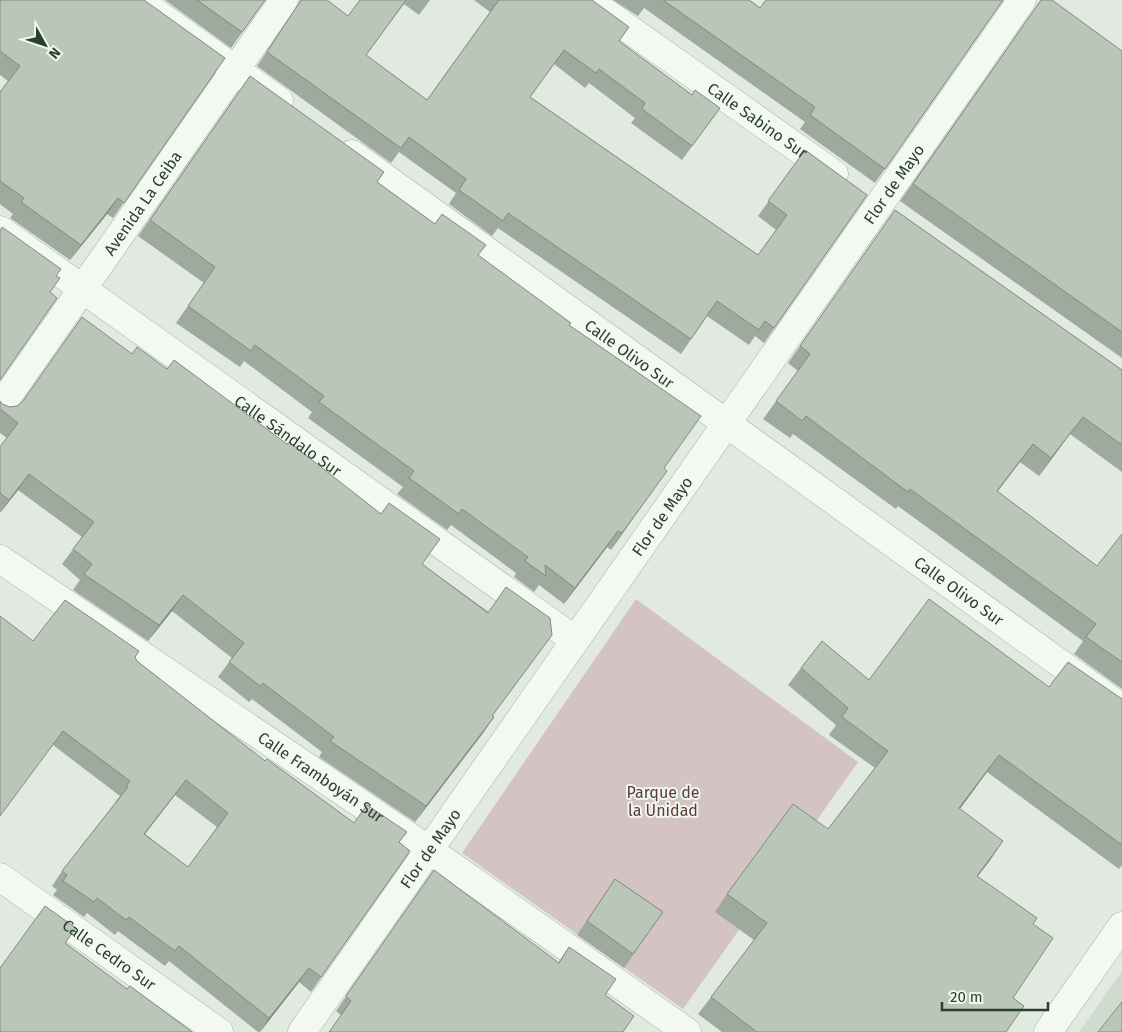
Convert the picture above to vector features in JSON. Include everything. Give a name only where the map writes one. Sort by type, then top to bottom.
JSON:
[{"type":"street","points":[[138,0],[300,116]]},
{"type":"street","name":"Avenida La Ceiba","points":[[0,407],[284,0]]},
{"type":"street","name":"Calle Sabino Sur","points":[[588,0],[903,222]]},
{"type":"street","name":"Flor de Mayo","points":[[302,1032],[726,423],[865,195],[1022,0]]},
{"type":"street","name":"Calle Olivo Sur","points":[[332,139],[1122,708]]},
{"type":"street","name":"Calle Sándalo Sur","points":[[0,230],[575,640]]},
{"type":"street","name":"Calle Framboyán Sur","points":[[0,559],[429,850],[687,1032]]},
{"type":"street","name":"Calle Cedro Sur","points":[[0,877],[219,1032]]},
{"type":"street","points":[[1048,1032],[1122,926]]},
{"type":"shaded area","points":[[1122,971],[1122,1032],[1079,1032]]},
{"type":"green space","name":"Parque de la Unidad","points":[[636,599],[858,762],[683,1009],[462,853]]},
{"type":"building","points":[[0,0],[144,0],[225,58],[124,203],[118,198],[81,245],[21,202],[24,198],[0,181],[0,92],[20,66],[0,51]]},
{"type":"building","points":[[197,0],[265,0],[242,32]]},
{"type":"building","points":[[301,0],[327,0],[348,16],[360,0],[406,0],[366,55],[427,100],[499,0],[592,0],[629,27],[619,41],[692,95],[695,90],[720,108],[692,146],[642,109],[645,103],[599,69],[596,73],[564,50],[530,97],[758,255],[787,215],[768,201],[805,150],[867,195],[774,328],[765,321],[759,330],[717,301],[691,339],[508,213],[503,221],[459,190],[466,179],[409,137],[401,148],[267,52]]},
{"type":"building","points":[[663,0],[749,0],[760,8],[766,0],[1003,0],[885,169],[810,115],[815,107]]},
{"type":"building","points":[[1041,0],[1052,0],[1122,51],[1122,332],[913,184]]},
{"type":"building","points":[[250,76],[384,172],[377,182],[435,224],[442,214],[486,245],[478,255],[571,323],[569,325],[701,416],[664,468],[667,471],[622,533],[618,531],[575,588],[545,565],[546,576],[525,561],[528,557],[462,509],[459,514],[409,478],[414,471],[319,402],[324,396],[255,345],[251,351],[188,306],[215,267],[150,220]]},
{"type":"building","points":[[895,210],[1122,370],[1122,445],[1083,417],[1051,458],[1033,444],[997,491],[1097,566],[1122,534],[1122,662],[1086,637],[1096,624],[910,489],[908,492],[806,416],[802,421],[776,401],[810,354],[800,346]]},
{"type":"building","points":[[2,227],[61,269],[56,276],[60,278],[50,292],[57,298],[0,380],[0,231]]},
{"type":"building","points":[[82,317],[132,354],[137,347],[167,369],[174,360],[287,444],[289,442],[381,514],[389,503],[440,539],[422,564],[488,613],[506,587],[550,618],[552,635],[492,716],[494,717],[426,806],[330,741],[334,737],[263,683],[260,686],[229,662],[244,643],[183,595],[159,625],[84,574],[92,564],[73,549],[94,522],[29,474],[9,500],[0,493],[0,447],[18,423],[0,409],[0,401],[2,404],[10,407],[17,406],[23,401]]},
{"type":"building","points":[[929,599],[1049,687],[1068,662],[1122,699],[1122,845],[999,755],[959,808],[1003,841],[977,876],[1037,918],[1033,924],[1053,938],[1013,998],[1024,1006],[1006,1032],[757,1032],[711,997],[767,923],[727,894],[793,804],[828,829],[888,751],[842,717],[848,708],[801,668],[822,641],[869,680]]},
{"type":"building","points":[[65,600],[139,651],[135,657],[137,661],[265,761],[267,759],[354,823],[367,805],[407,832],[399,842],[410,851],[321,977],[309,968],[269,1018],[179,946],[175,951],[129,917],[126,920],[97,898],[94,902],[63,881],[67,875],[62,871],[128,787],[126,786],[130,781],[63,731],[0,816],[0,616],[33,641]],"holes":[[[186,780],[228,813],[188,867],[144,834]]]},
{"type":"building","points":[[434,870],[559,963],[569,947],[616,979],[605,995],[634,1016],[623,1032],[329,1032],[351,1001],[346,996]]},
{"type":"building","points":[[615,879],[663,912],[633,954],[587,921]]},
{"type":"building","points":[[45,906],[76,928],[65,943],[127,989],[130,986],[192,1032],[0,1032],[0,968]]},
{"type":"building","points":[[1122,1002],[1122,1032],[1098,1032]]}]
